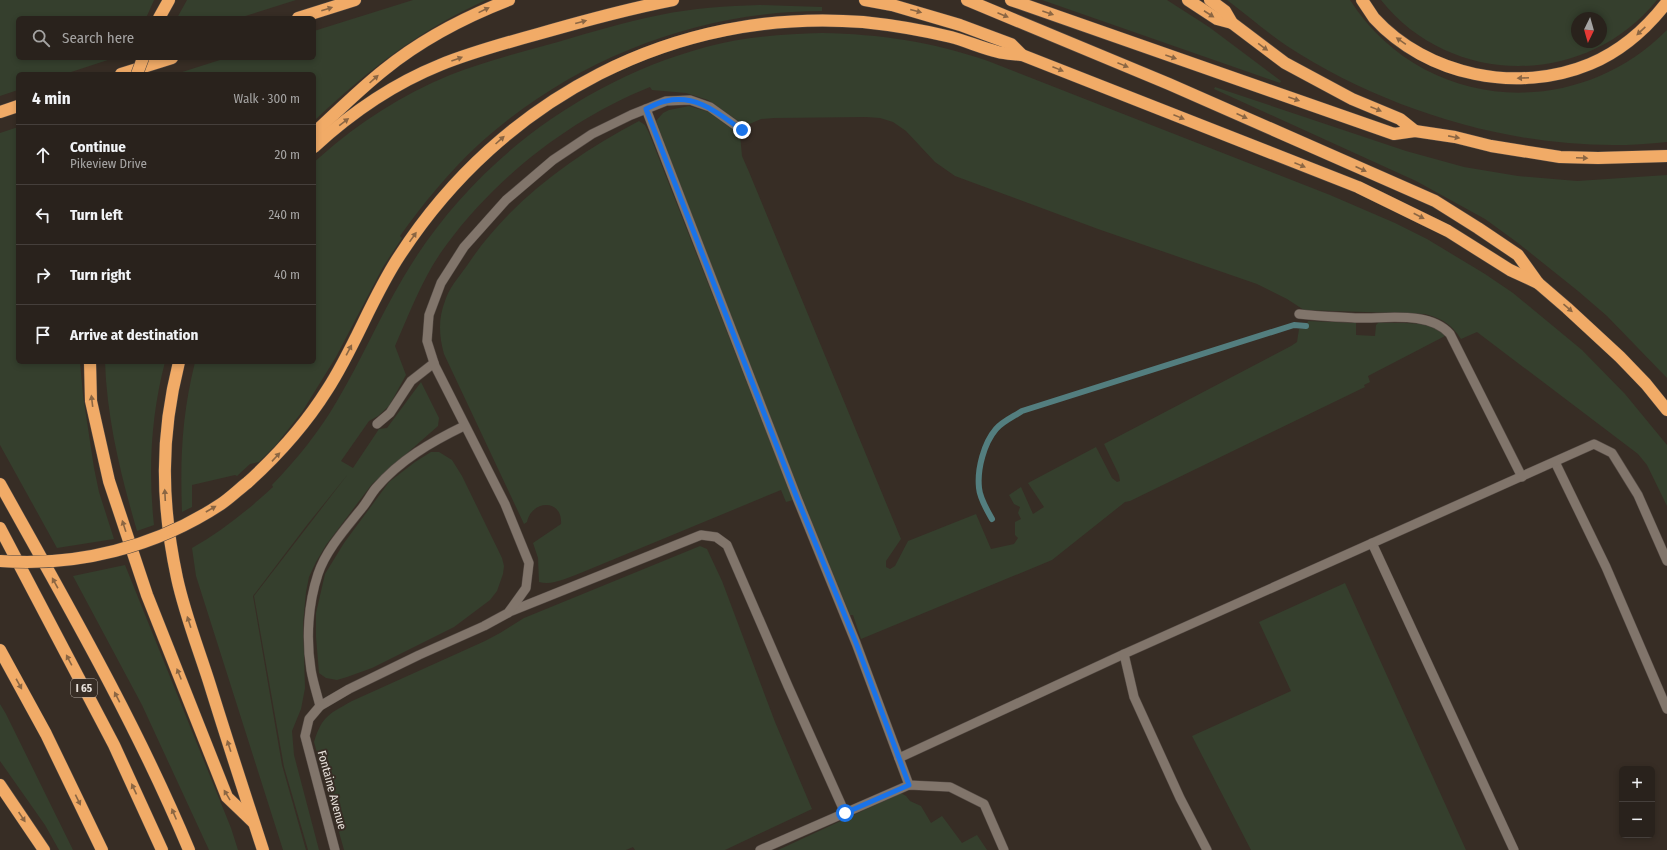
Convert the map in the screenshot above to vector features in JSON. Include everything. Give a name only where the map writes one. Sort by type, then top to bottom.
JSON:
[{"type":"highway","points":[[161,16],[169,0]]},
{"type":"highway","points":[[304,16],[355,0]]},
{"type":"highway","points":[[316,130],[385,69],[417,46],[451,26],[509,0]]},
{"type":"highway","points":[[316,145],[332,131],[377,98],[439,65],[483,50],[574,24],[628,9],[673,0]]},
{"type":"highway","points":[[865,0],[892,4],[960,25],[1011,44],[1022,54]]},
{"type":"highway","points":[[967,0],[1169,84],[1435,201],[1518,255],[1538,283],[1620,357],[1646,384],[1667,410]]},
{"type":"highway","points":[[1011,0],[1394,134],[1415,131],[1455,137],[1498,148],[1560,156],[1598,158],[1667,156]]},
{"type":"highway","points":[[1188,0],[1217,19],[1232,23],[1285,63],[1352,99],[1400,118],[1415,131]]},
{"type":"highway","points":[[1210,0],[1225,11],[1232,23]]},
{"type":"highway","points":[[1362,0],[1374,17],[1398,39],[1441,64],[1466,72],[1492,77],[1522,79],[1570,71],[1591,64],[1636,36],[1654,19],[1667,2]]},
{"type":"highway","points":[[0,561],[23,563],[66,561],[111,553],[171,531],[221,504],[270,462],[291,440],[315,408],[329,388],[399,257],[421,225],[476,162],[507,134],[543,107],[572,89],[638,56],[713,32],[749,25],[822,20],[896,26],[953,38],[1000,53],[1022,54],[1358,187],[1448,231],[1510,270],[1538,283]]},
{"type":"highway","points":[[137,72],[142,60]]},
{"type":"highway","points":[[127,72],[166,60]]},
{"type":"highway","points":[[0,112],[16,107]]},
{"type":"highway","points":[[90,364],[91,401],[109,481],[147,595],[227,797],[254,823]]},
{"type":"highway","points":[[179,364],[170,401],[166,436],[164,477],[166,515],[177,579],[188,620],[263,850]]},
{"type":"highway","points":[[0,484],[114,692],[168,800],[189,850]]},
{"type":"highway","name":"I 65","points":[[0,528],[114,745],[162,850]]},
{"type":"highway","points":[[0,650],[46,734],[102,850]]},
{"type":"highway","points":[[0,785],[44,850]]},
{"type":"lane","points":[[508,612],[526,588],[529,563],[505,504],[464,426],[434,363],[427,341],[429,315],[441,283],[464,247],[506,200],[553,160],[592,134],[666,101],[690,100],[710,107],[742,130]]},
{"type":"lane","points":[[646,109],[800,505],[856,643],[909,785]]},
{"type":"lane","points":[[1299,314],[1355,318],[1409,318],[1425,320],[1442,326],[1450,334],[1522,477]]},
{"type":"lane","points":[[377,424],[390,413],[411,381],[434,363]]},
{"type":"lane","points":[[464,426],[435,440],[413,454],[375,489],[328,554],[318,573],[312,598],[309,622],[311,670],[320,706],[419,655],[484,626],[508,612],[701,536],[716,537],[727,546],[845,813]]},
{"type":"lane","points":[[899,758],[1124,654],[1594,444],[1612,453],[1638,495],[1667,561]]},
{"type":"lane","points":[[1555,462],[1606,567],[1667,708]]},
{"type":"lane","points":[[1372,543],[1514,850]]},
{"type":"lane","points":[[1124,654],[1134,697],[1180,798],[1207,850]]},
{"type":"lane","name":"Fontaine Avenue","points":[[320,706],[309,719],[305,736],[336,850]]},
{"type":"lane","points":[[760,850],[909,785],[950,787],[984,804],[1004,850]]},
{"type":"green space","points":[[0,0],[154,0],[147,16],[16,16],[16,60],[108,60],[71,72],[16,72],[16,91],[0,96]]},
{"type":"green space","points":[[187,0],[296,0],[245,16],[178,16]]},
{"type":"green space","points":[[413,0],[486,0],[461,12],[416,38],[374,68],[316,119],[316,72],[182,72],[220,60],[316,60],[316,30]]},
{"type":"green space","points":[[1042,0],[1167,0],[1209,27],[1281,81],[1280,83]]},
{"type":"green space","points":[[1227,0],[1350,0],[1381,37],[1417,65],[1458,83],[1501,92],[1545,91],[1589,80],[1630,60],[1667,30],[1667,142],[1618,145],[1569,143],[1519,137],[1469,126],[1421,111],[1374,93],[1329,71],[1279,41]]},
{"type":"green space","points":[[1381,0],[1657,0],[1628,29],[1607,42],[1607,12],[1571,12],[1571,48],[1597,48],[1557,62],[1519,66],[1480,62],[1444,50],[1410,29]]},
{"type":"green space","points":[[760,5],[822,7],[822,11],[775,13],[728,20],[682,31],[637,46],[594,65],[553,89],[514,116],[477,146],[456,167],[436,189],[400,236],[402,238],[383,267],[336,357],[302,412],[275,446],[259,462],[250,464],[237,476],[235,475],[192,485],[192,507],[182,512],[181,473],[183,437],[187,400],[195,364],[316,364],[316,160],[350,132],[382,110],[415,91],[463,70],[608,27],[672,13],[722,7]]},
{"type":"green space","points":[[822,33],[865,35],[906,40],[967,54],[988,61],[1330,195],[1395,223],[1427,239],[1485,274],[1513,293],[1582,350],[1625,394],[1667,445],[1667,506],[1647,465],[1638,454],[1477,332],[1461,339],[1446,323],[1425,314],[1304,310],[1287,299],[1257,284],[1098,229],[955,176],[935,162],[906,131],[893,122],[880,118],[774,118],[761,119],[745,126],[708,100],[686,93],[652,90],[650,87],[592,115],[565,132],[513,173],[489,195],[467,219],[447,244],[431,268],[395,346],[406,375],[389,406],[378,416],[369,421],[341,461],[353,468],[379,429],[387,428],[421,382],[439,418],[438,426],[372,484],[326,545],[309,577],[303,624],[305,688],[301,709],[292,731],[294,755],[319,850],[308,850],[284,767],[254,596],[348,474],[253,596],[282,765],[306,850],[283,850],[196,576],[192,548],[214,535],[234,520],[273,487],[272,485],[323,424],[346,386],[394,293],[430,237],[460,199],[494,165],[532,133],[572,106],[615,82],[659,62],[706,47],[749,38]]},
{"type":"green space","points":[[1215,87],[1406,151],[1464,167],[1518,176],[1577,181],[1667,175],[1667,378],[1607,316],[1518,243],[1485,219],[1416,181],[1214,89]]},
{"type":"green space","points":[[689,106],[709,112],[740,135],[742,156],[901,539],[886,561],[886,567],[890,569],[895,566],[908,541],[976,514],[991,549],[1014,544],[1018,538],[1015,535],[1015,522],[1021,519],[1018,513],[1020,507],[1014,504],[1009,495],[1021,487],[1033,514],[1044,507],[1028,483],[1096,447],[1112,478],[1117,482],[1120,481],[1119,475],[1104,444],[1291,346],[1297,342],[1299,329],[1306,329],[1308,321],[1356,323],[1356,335],[1375,336],[1376,325],[1379,322],[1414,323],[1423,324],[1439,330],[1445,336],[1368,376],[1370,382],[1364,385],[1365,387],[1130,501],[1125,502],[1052,560],[861,639],[853,615],[850,615],[750,369],[656,121],[663,113],[669,110]]},
{"type":"green space","points":[[639,121],[645,125],[649,133],[793,500],[786,502],[781,490],[583,572],[555,582],[539,582],[538,558],[533,543],[561,524],[560,516],[557,510],[552,506],[540,506],[530,514],[527,522],[524,524],[444,354],[440,334],[441,314],[451,287],[483,244],[522,202],[543,183],[589,150]]},
{"type":"green space","points":[[16,128],[16,364],[80,364],[83,395],[94,468],[99,492],[114,539],[57,548],[0,445],[0,133]]},
{"type":"green space","points":[[105,364],[164,364],[160,382],[152,443],[151,484],[154,525],[137,531],[116,448],[106,384]]},
{"type":"green space","points":[[431,452],[439,452],[452,460],[462,476],[502,558],[504,566],[503,574],[497,591],[490,600],[454,627],[372,668],[337,680],[326,678],[319,673],[316,637],[316,613],[325,574],[344,543],[389,482]]},
{"type":"green space","points":[[700,546],[707,549],[722,581],[775,722],[812,809],[725,850],[635,850],[633,847],[626,850],[344,850],[314,742],[320,726],[327,717],[337,709],[352,701],[485,641],[524,618]]},
{"type":"green space","points":[[125,565],[231,828],[238,850],[209,850],[142,705],[73,576]]},
{"type":"green space","points":[[1345,583],[1466,850],[1251,850],[1192,736],[1291,691],[1259,622]]},
{"type":"green space","points":[[0,704],[73,850],[59,850],[45,825],[0,761]]},
{"type":"green space","points":[[901,793],[910,801],[921,806],[931,823],[942,816],[962,843],[977,835],[987,850],[778,850]]},
{"type":"waterway","points":[[992,519],[984,504],[980,492],[980,465],[988,441],[996,429],[1008,419],[1022,411],[1294,325],[1306,326]]},
{"type":"route","points":[[742,130],[710,107],[690,100],[666,101],[646,109],[666,164],[797,498],[856,643],[909,785],[845,813]]}]
